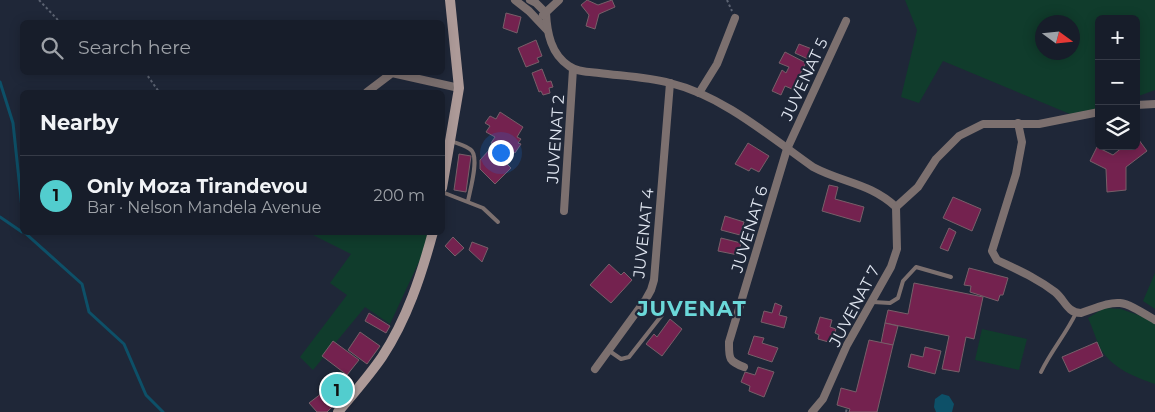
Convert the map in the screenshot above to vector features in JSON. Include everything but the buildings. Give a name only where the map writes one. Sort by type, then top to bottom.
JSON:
[{"type":"street","points":[[445,172],[459,88],[452,0]]},
{"type":"street","points":[[515,0],[547,30]]},
{"type":"street","points":[[530,0],[546,13],[547,30],[554,50],[562,61],[573,68],[670,83],[718,101],[828,175],[876,191],[896,206],[918,187],[936,159],[959,136],[982,124],[1039,124],[1095,113]]},
{"type":"street","points":[[537,19],[559,0]]},
{"type":"street","points":[[699,93],[717,64],[735,18]]},
{"type":"street","name":"JUVENAT 5","points":[[787,149],[846,21]]},
{"type":"street","name":"JUVENAT 2","points":[[564,211],[573,68]]},
{"type":"street","points":[[370,90],[389,75]]},
{"type":"street","points":[[401,75],[459,88]]},
{"type":"street","name":"JUVENAT 4","points":[[595,369],[646,299],[654,280],[670,83]]},
{"type":"street","points":[[1140,105],[1155,104]]},
{"type":"street","points":[[1018,124],[1022,142],[1016,174],[992,251],[997,260],[1026,272],[1044,284],[1058,294],[1071,311],[1076,313],[1081,314],[1114,302],[1124,302],[1155,320]]},
{"type":"street","name":"JUVENAT 6","points":[[744,367],[734,363],[729,357],[729,342],[787,149]]},
{"type":"street","name":"JUVENAT 7","points":[[812,412],[824,399],[847,346],[891,267],[897,249],[896,206]]},
{"type":"street","points":[[338,412],[381,358],[396,333],[413,299],[432,235]]},
{"type":"lane","points":[[451,141],[465,146],[472,151],[476,158],[468,201]]},
{"type":"lane","points":[[445,193],[483,208],[498,222]]},
{"type":"lane","points":[[873,302],[890,303],[898,298],[903,281],[916,267],[951,277]]},
{"type":"lane","points":[[1041,372],[1048,357],[1070,326],[1076,313]]},
{"type":"lane","points":[[608,350],[621,359],[630,357],[662,315]]},
{"type":"path","points":[[39,0],[58,20]]},
{"type":"path","points":[[727,0],[735,18]]},
{"type":"path","points":[[147,75],[158,90]]},
{"type":"path","points":[[846,412],[847,408]]},
{"type":"green space","points":[[905,0],[1155,0],[1155,90],[1140,96],[1140,15],[1095,15],[1095,110],[1077,117],[943,61],[919,103],[901,97],[917,30]]},
{"type":"green space","points":[[313,235],[428,235],[424,251],[390,324],[365,307],[313,370],[300,357],[347,295],[330,283],[351,254]]},
{"type":"green space","points":[[1155,273],[1155,309],[1143,301]]},
{"type":"green space","points":[[1104,308],[1121,309],[1155,321],[1155,384],[1119,368],[1102,351],[1088,318]]},
{"type":"green space","points":[[982,329],[1027,339],[1019,370],[975,360]]},
{"type":"water","points":[[942,394],[949,396],[954,404],[952,412],[936,412],[934,407],[935,399]]},
{"type":"waterway","points":[[0,82],[13,123],[20,189]]},
{"type":"waterway","points":[[0,217],[20,231]]},
{"type":"waterway","points":[[27,235],[82,284],[89,312],[124,344],[146,395],[163,412]]},
{"type":"place","name":"Only Moza Tirandevou","points":[[337,390]]},
{"type":"district","name":"JUVENAT","points":[[692,309]]}]
